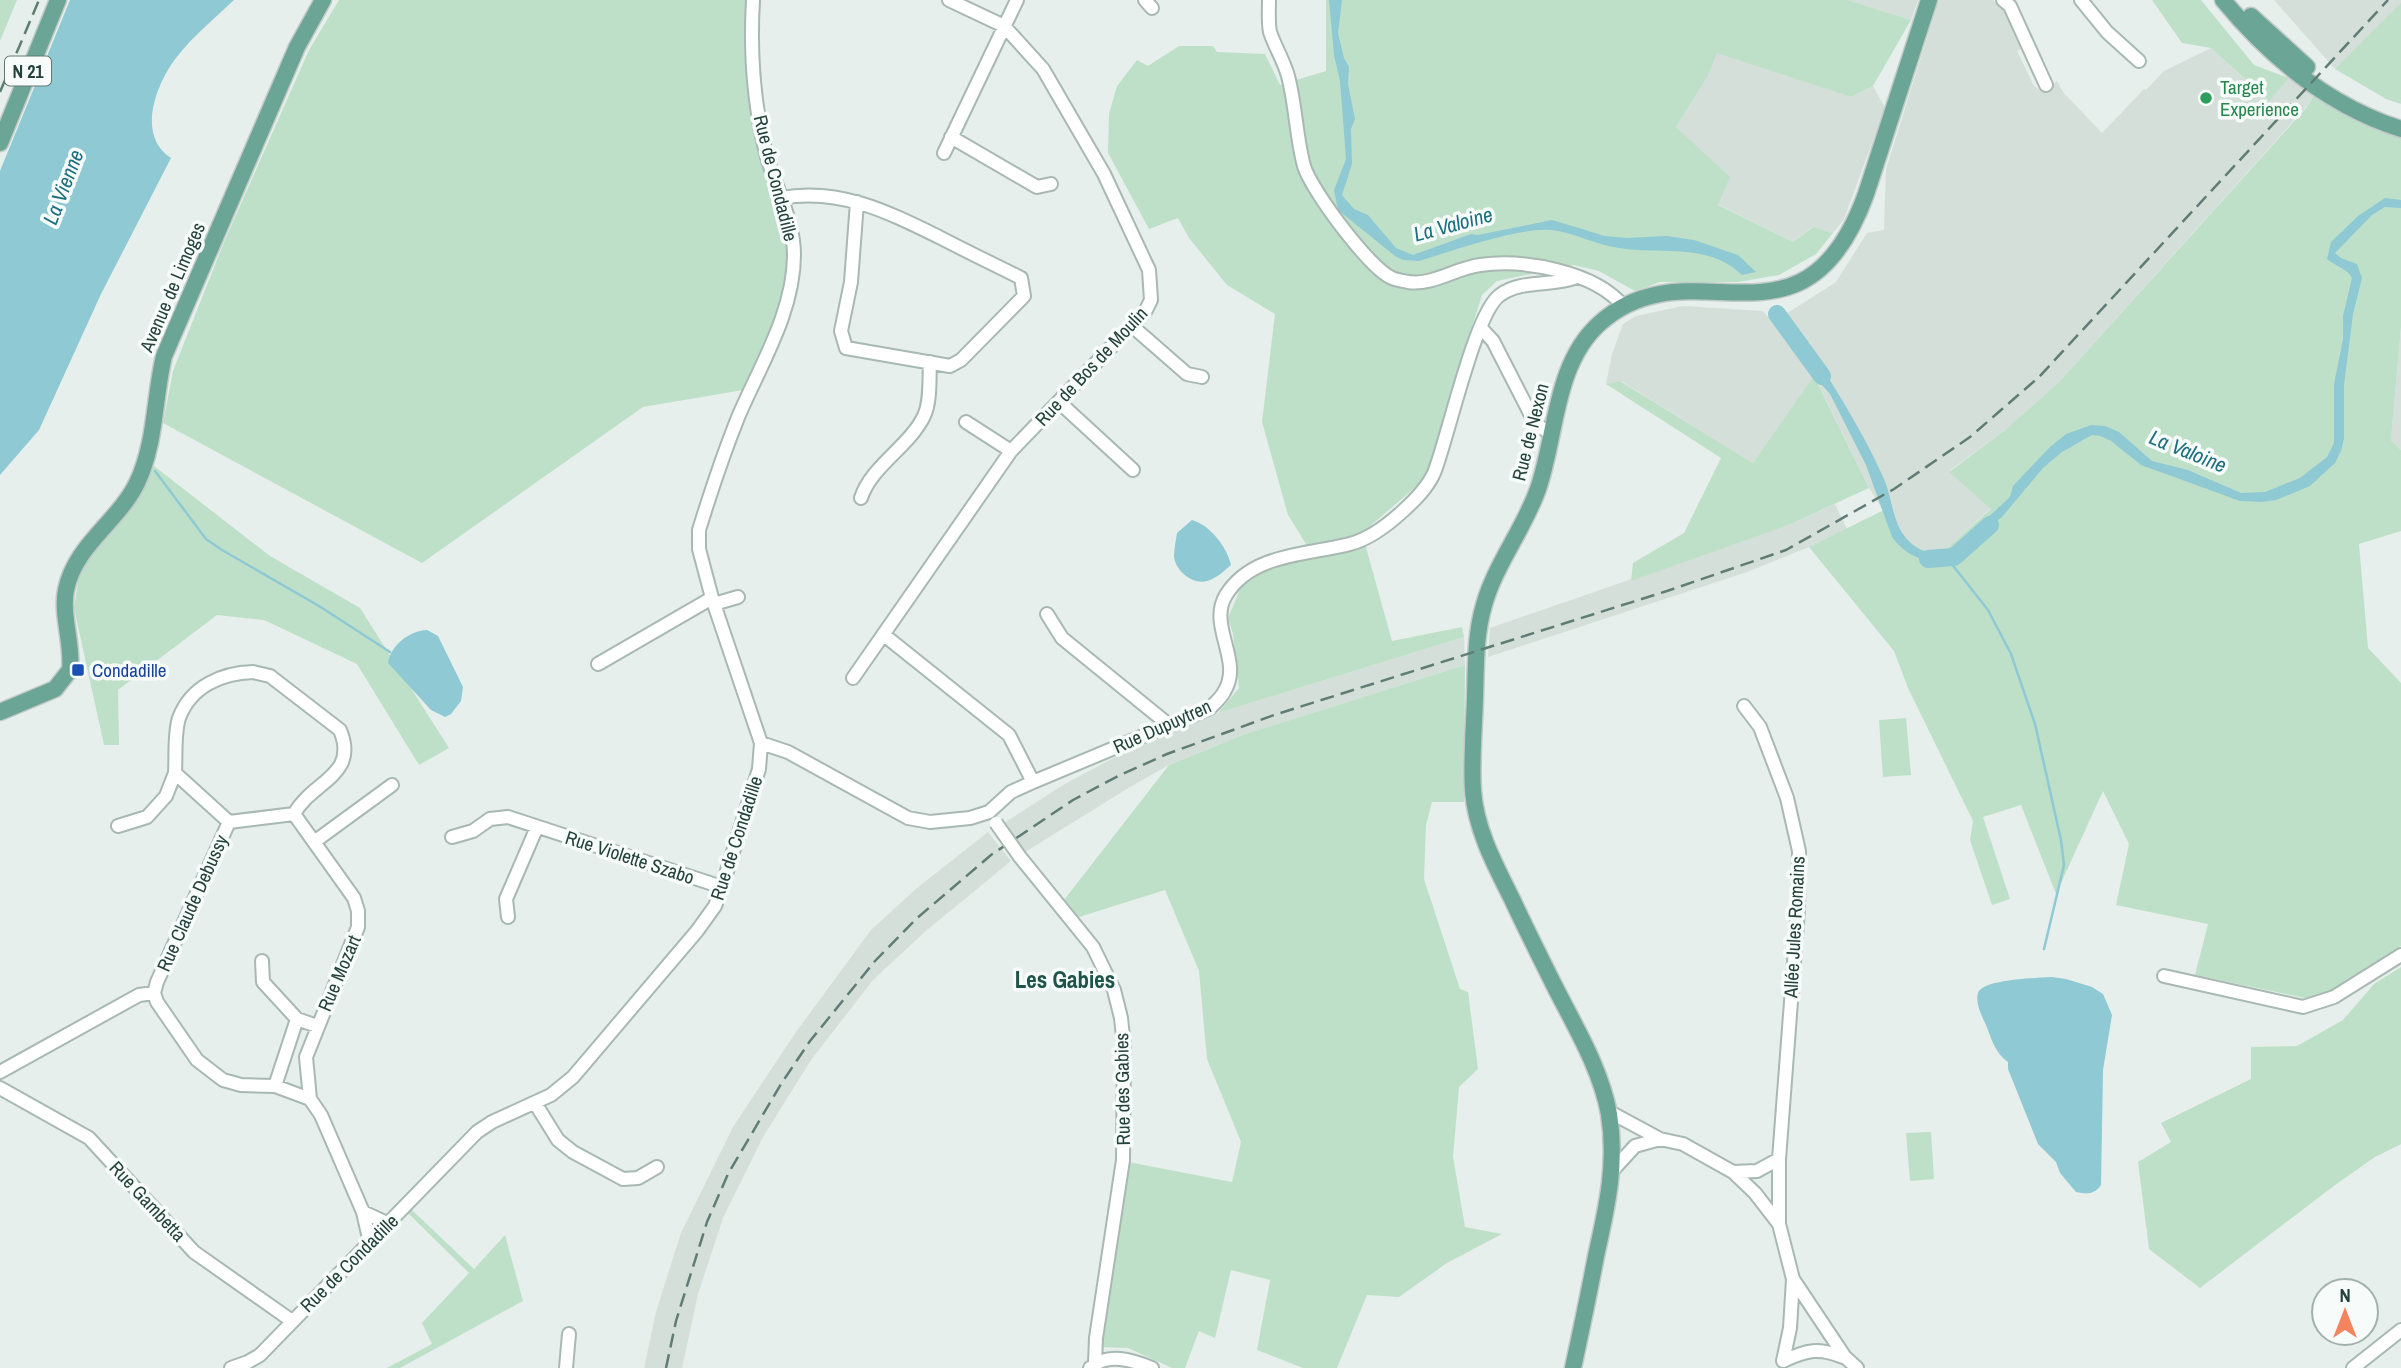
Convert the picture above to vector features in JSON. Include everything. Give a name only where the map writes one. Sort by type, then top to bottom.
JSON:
[{"type":"main road","name":"N 21","points":[[0,143],[58,0]]},
{"type":"main road","name":"Avenue de Limoges","points":[[0,712],[55,689],[70,670],[65,593],[70,575],[81,553],[126,501],[138,481],[152,437],[157,384],[164,356],[298,47],[323,0]]},
{"type":"main road","name":"Rue de Nexon","points":[[1573,1368],[1613,1170],[1612,1142],[1608,1111],[1588,1052],[1490,856],[1478,821],[1473,792],[1476,666],[1484,603],[1538,489],[1565,379],[1582,344],[1600,323],[1624,307],[1666,293],[1777,291],[1804,281],[1826,265],[1843,245],[1856,222],[1930,0]]},
{"type":"main road","points":[[2223,0],[2257,38],[2300,76],[2358,110],[2401,129]]},
{"type":"main road","points":[[2237,0],[2260,26],[2304,65],[2334,87],[2401,118]]},
{"type":"street","name":"Rue de Condadille","points":[[231,1368],[260,1355],[477,1132],[492,1122],[551,1095],[573,1077],[697,931],[715,906],[759,769],[761,743],[713,601],[699,550],[699,530],[735,426],[790,295],[793,245],[766,153],[758,112],[753,0]]},
{"type":"street","name":"Rue de Bos de Moulin","points":[[853,678],[1011,452],[1145,312],[1151,300],[1149,270],[1104,174],[1043,69],[1004,26],[949,0]]},
{"type":"street","points":[[944,153],[1017,0]]},
{"type":"street","points":[[1269,0],[1270,30],[1288,75],[1304,167],[1317,194],[1375,264],[1390,278],[1411,283],[1432,280],[1479,265],[1530,265],[1577,277],[1612,295],[1624,307]]},
{"type":"street","points":[[2003,0],[2010,6],[2046,85]]},
{"type":"street","points":[[2081,0],[2107,32],[2139,61]]},
{"type":"street","points":[[951,137],[1037,187],[1051,184]]},
{"type":"street","points":[[781,198],[801,194],[847,198],[882,209],[1021,278],[1024,296],[961,360],[950,366],[846,348],[841,331],[851,282],[857,202]]},
{"type":"street","name":"Rue Dupuytren","points":[[761,743],[788,752],[908,818],[930,822],[993,818],[1011,792],[1210,708],[1224,693],[1230,680],[1230,659],[1220,611],[1225,596],[1240,579],[1261,565],[1282,557],[1353,543],[1371,535],[1402,513],[1424,490],[1433,474],[1490,306],[1498,296],[1510,289],[1577,277]]},
{"type":"street","points":[[1132,326],[1187,374],[1202,377]]},
{"type":"street","points":[[1481,328],[1493,341],[1532,417],[1540,427],[1552,434]]},
{"type":"street","points":[[861,498],[864,488],[925,415],[930,362]]},
{"type":"street","points":[[1059,402],[1133,470]]},
{"type":"street","points":[[966,422],[1011,452]]},
{"type":"street","points":[[598,664],[713,601],[738,597]]},
{"type":"street","points":[[1047,614],[1062,638],[1169,725]]},
{"type":"street","points":[[884,635],[1009,735],[1033,782]]},
{"type":"street","points":[[118,826],[147,817],[166,796],[175,773],[178,720],[186,705],[198,690],[213,680],[232,673],[270,676],[340,730],[345,743],[345,756],[339,769],[302,801],[294,814],[229,822],[175,773]]},
{"type":"street","name":"Allée Jules Romains","points":[[1744,706],[1760,727],[1787,798],[1799,851],[1798,910],[1779,1158],[1779,1224]]},
{"type":"street","points":[[314,842],[392,785]]},
{"type":"street","name":"Rue Mozart","points":[[294,814],[354,898],[358,911],[358,927],[306,1056],[310,1099]]},
{"type":"street","name":"Rue Violette Szabo","points":[[452,837],[473,831],[489,819],[508,817],[722,887]]},
{"type":"street","name":"Rue des Gabies","points":[[993,818],[1020,857],[1093,947],[1114,990],[1121,1018],[1124,1069],[1123,1160],[1092,1365]]},
{"type":"street","name":"Rue Claude Debussy","points":[[229,822],[154,993],[157,1002],[197,1060],[223,1080],[241,1085],[275,1086],[310,1099]]},
{"type":"street","points":[[508,917],[506,899],[537,827]]},
{"type":"street","points":[[2164,976],[2303,1007],[2334,997],[2401,955]]},
{"type":"street","points":[[262,961],[263,982],[297,1019]]},
{"type":"street","points":[[0,1072],[139,995],[154,993]]},
{"type":"street","name":"Rue Mozart","points":[[275,1086],[297,1019],[317,1026]]},
{"type":"street","name":"Rue Gambetta","points":[[0,1088],[89,1138],[194,1251],[292,1321]]},
{"type":"street","points":[[310,1099],[321,1115],[363,1212],[370,1243]]},
{"type":"street","points":[[534,1103],[558,1140],[573,1152],[623,1179],[638,1178],[657,1167]]},
{"type":"street","points":[[1608,1111],[1660,1139],[1683,1144],[1733,1172],[1755,1193],[1779,1224],[1793,1279],[1790,1328],[1781,1364]]},
{"type":"street","points":[[1612,1142],[1635,1146],[1660,1139]]},
{"type":"street","points":[[1613,1170],[1635,1146]]},
{"type":"street","points":[[1733,1172],[1757,1171],[1779,1158]]},
{"type":"street","points":[[363,1212],[389,1224]]},
{"type":"street","points":[[1793,1279],[1845,1357],[1857,1368]]},
{"type":"street","points":[[2353,1368],[2401,1331]]},
{"type":"street","points":[[566,1368],[569,1334]]},
{"type":"street","points":[[1781,1364],[1805,1351],[1828,1350],[1845,1357]]},
{"type":"street","points":[[1092,1365],[1114,1359],[1130,1359],[1152,1368]]},
{"type":"shaded area","points":[[1848,0],[1918,0],[1911,20]]},
{"type":"shaded area","points":[[1939,0],[1993,0],[2004,11],[2021,49],[2017,51],[2034,86],[2041,91],[2057,81],[2063,92],[2102,133],[2164,71],[2211,48],[2268,101],[2289,78],[2315,94],[2059,382],[2005,430],[1949,471],[1991,508],[1939,555],[1904,543],[1869,488],[1815,377],[1753,463],[1621,381],[1606,384],[1612,354],[1623,324],[1636,316],[1683,306],[1763,311],[1768,317],[1789,312],[1836,282],[1867,233],[1884,230],[1886,169]]},
{"type":"shaded area","points":[[2274,0],[2401,0],[2401,20],[2389,16],[2335,69]]},
{"type":"shaded area","points":[[1717,52],[1851,97],[1873,86],[1885,108],[1844,219],[1833,233],[1812,227],[1793,242],[1717,204],[1676,127],[1708,76]]},
{"type":"shaded area","points":[[2401,327],[2401,450],[2391,440]]},
{"type":"shaded area","points":[[1835,504],[1847,529],[1809,547],[1747,572],[1488,657],[1490,628],[1791,524]]},
{"type":"shaded area","points":[[1464,637],[1465,665],[1245,734],[1169,765],[1022,854],[1004,823],[1063,785],[1132,748],[1218,713]]},
{"type":"shaded area","points":[[988,832],[1011,861],[927,930],[873,980],[811,1060],[763,1137],[723,1218],[698,1294],[682,1368],[644,1368],[656,1312],[681,1233],[733,1127],[796,1032],[871,930],[917,888]]},
{"type":"green space","points":[[0,0],[17,0],[0,41]]},
{"type":"green space","points":[[339,0],[745,0],[752,98],[788,237],[790,260],[787,289],[743,390],[643,407],[422,563],[163,423],[173,371],[224,242],[309,50]]},
{"type":"green space","points":[[1326,0],[1848,0],[1911,20],[1873,86],[1851,97],[1717,53],[1708,76],[1676,127],[1730,177],[1718,205],[1793,242],[1813,227],[1833,233],[1816,254],[1779,275],[1738,282],[1660,282],[1635,291],[1599,271],[1574,265],[1497,281],[1482,295],[1425,479],[1362,533],[1392,641],[1462,627],[1464,637],[1218,713],[1239,688],[1233,634],[1228,618],[1241,587],[1306,544],[1288,515],[1262,422],[1275,314],[1227,285],[1189,238],[1178,218],[1149,229],[1108,153],[1109,114],[1117,86],[1137,60],[1148,66],[1179,46],[1213,46],[1217,52],[1265,54],[1280,85],[1326,71]]},
{"type":"green space","points":[[2152,0],[2201,0],[2254,65],[2289,78],[2269,101],[2211,48],[2182,43]]},
{"type":"green space","points":[[2401,3],[2401,104],[2386,99],[2335,69]]},
{"type":"green space","points":[[2315,94],[2401,134],[2401,327],[2391,440],[2401,450],[2401,531],[2359,544],[2368,648],[2401,683],[2401,946],[2328,995],[2305,998],[2195,975],[2208,924],[2116,905],[2129,844],[2103,791],[2056,894],[2021,805],[1983,817],[2010,899],[1992,905],[1970,840],[1973,821],[1908,688],[1894,651],[1809,547],[1884,510],[1904,543],[1939,555],[1991,509],[1949,472],[2005,430],[2059,382],[2306,108]]},
{"type":"green space","points":[[1814,376],[1869,488],[1791,524],[1631,581],[1633,563],[1684,533],[1721,458],[1606,384],[1620,381],[1753,463]]},
{"type":"green space","points":[[154,466],[270,556],[360,608],[449,748],[419,765],[357,664],[264,620],[217,615],[118,690],[119,745],[104,745],[74,608],[80,568],[137,499]]},
{"type":"green space","points":[[1465,665],[1464,802],[1432,802],[1426,825],[1424,879],[1460,989],[1468,992],[1478,1069],[1459,1087],[1453,1157],[1465,1227],[1502,1234],[1447,1263],[1399,1297],[1367,1295],[1337,1368],[1303,1368],[1257,1350],[1270,1280],[1231,1270],[1215,1338],[1199,1331],[1185,1368],[1172,1368],[1128,1348],[1102,1347],[1128,1162],[1232,1182],[1241,1142],[1207,1059],[1199,971],[1165,890],[1076,918],[1064,900],[1169,765],[1245,734]]},
{"type":"green space","points":[[1906,718],[1911,775],[1883,777],[1879,720]]},
{"type":"green space","points":[[2401,967],[2401,1144],[2375,1157],[2335,1185],[2200,1288],[2149,1249],[2138,1162],[2171,1142],[2161,1123],[2251,1079],[2251,1047],[2297,1046],[2343,1020],[2374,984]]},
{"type":"green space","points":[[1931,1132],[1934,1179],[1910,1181],[1906,1133]]},
{"type":"green space","points":[[412,1210],[474,1269],[505,1235],[523,1301],[400,1368],[387,1368],[432,1344],[422,1323],[469,1273],[407,1212]]},
{"type":"water","name":"La Vienne","points":[[70,0],[234,0],[182,50],[162,82],[156,95],[152,124],[154,137],[160,148],[171,158],[101,294],[39,430],[0,475],[0,171]]},
{"type":"water","points":[[1329,0],[1342,0],[1338,33],[1349,67],[1348,84],[1355,119],[1351,129],[1352,164],[1342,195],[1354,209],[1368,215],[1396,248],[1413,255],[1471,234],[1478,235],[1552,220],[1605,236],[1667,236],[1694,240],[1738,255],[1756,272],[1742,275],[1729,265],[1699,254],[1619,248],[1551,230],[1504,236],[1419,261],[1403,260],[1395,256],[1338,210],[1334,190],[1346,159],[1340,81],[1334,55]]},
{"type":"water","points":[[2385,198],[2401,200],[2401,208],[2385,207],[2372,215],[2335,253],[2357,264],[2362,278],[2353,314],[2344,385],[2344,439],[2341,451],[2335,463],[2310,486],[2276,500],[2240,501],[2141,465],[2111,441],[2092,435],[2062,452],[2043,468],[2002,517],[1944,561],[1921,559],[1902,548],[1892,537],[1866,465],[1830,394],[1814,376],[1807,358],[1813,353],[1859,429],[1886,484],[1901,532],[1911,543],[1928,552],[1935,554],[1954,549],[2010,497],[2013,486],[2049,448],[2066,434],[2091,425],[2105,426],[2119,432],[2152,461],[2188,470],[2241,493],[2265,492],[2300,478],[2327,457],[2334,443],[2334,384],[2343,339],[2343,316],[2352,278],[2327,259],[2331,242],[2358,216]]},
{"type":"water","points":[[1192,520],[1217,538],[1231,565],[1207,581],[1191,579],[1181,572],[1175,562],[1177,533]]},
{"type":"water","points":[[427,630],[438,636],[463,687],[461,701],[451,714],[445,717],[431,710],[388,663],[393,650],[402,640]]},
{"type":"water","points":[[2052,977],[2092,987],[2103,994],[2112,1015],[2103,1070],[2101,1185],[2090,1193],[2076,1192],[2060,1173],[2056,1162],[2038,1144],[2008,1069],[2008,1062],[1994,1046],[1978,1006],[1978,993],[1989,985],[2011,980]]},
{"type":"waterway","name":"La Valoine","points":[[1777,314],[1822,376]]},
{"type":"waterway","points":[[155,471],[206,539],[390,652]]},
{"type":"waterway","name":"La Valoine","points":[[1928,559],[1954,557],[1990,525]]},
{"type":"waterway","points":[[1947,558],[1988,610],[2011,654],[2035,724],[2064,865],[2044,949]]},
{"type":"railway","points":[[0,92],[39,0]]},
{"type":"railway","points":[[666,1368],[676,1321],[707,1222],[728,1174],[781,1084],[810,1041],[875,961],[916,919],[991,855],[1073,800],[1167,754],[1274,715],[1667,591],[1786,550],[1894,489],[1970,437],[2039,377],[2388,0]]},
{"type":"place","name":"Target Experience","points":[[2206,98]]},
{"type":"place","name":"Condadille","points":[[78,670]]},
{"type":"district","name":"Les Gabies","points":[[1065,979]]}]
